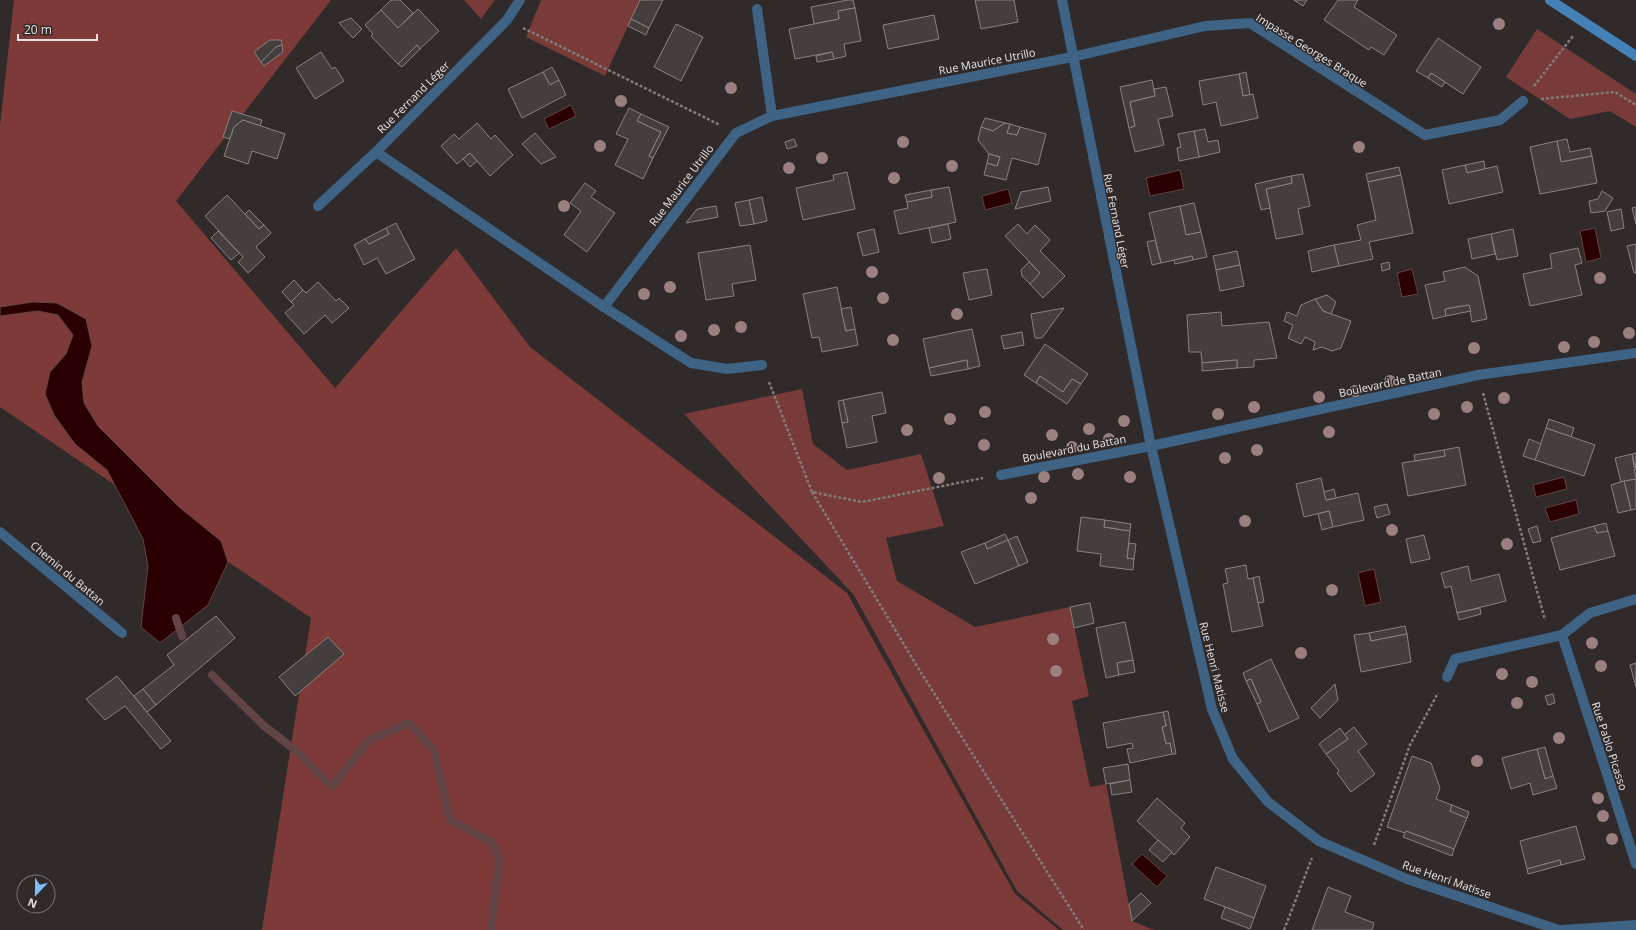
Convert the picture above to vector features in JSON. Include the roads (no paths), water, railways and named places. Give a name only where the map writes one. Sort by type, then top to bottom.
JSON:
[{"type":"main road","points":[[1550,0],[1636,56]]},
{"type":"street","name":"Rue Fernand Léger","points":[[318,206],[376,152],[507,20],[520,0]]},
{"type":"street","name":"Rue Fernand Léger","points":[[1062,0],[1072,57],[1151,446]]},
{"type":"street","points":[[757,9],[772,116]]},
{"type":"street","name":"Impasse Georges Braque","points":[[1072,57],[1205,26],[1250,24],[1425,135],[1500,120],[1523,101]]},
{"type":"street","name":"Rue Maurice Utrillo","points":[[604,307],[736,133],[772,116],[1072,57]]},
{"type":"street","points":[[376,152],[604,307],[691,363],[726,369],[762,365]]},
{"type":"street","name":"Boulevard de Battan","points":[[1151,446],[1478,375],[1636,353]]},
{"type":"street","name":"Boulevard du Battan","points":[[1001,475],[1151,446]]},
{"type":"street","name":"Rue Henri Matisse","points":[[1151,446],[1212,709],[1233,759],[1268,802],[1319,841],[1407,879],[1559,930]]},
{"type":"street","name":"Chemin du Battan","points":[[0,532],[122,633]]},
{"type":"street","points":[[1447,677],[1455,659],[1562,635],[1590,613],[1636,599]]},
{"type":"street","name":"Rue Pablo Picasso","points":[[1562,635],[1636,864]]},
{"type":"street","points":[[1563,930],[1636,925]]},
{"type":"waterway","points":[[176,618],[182,636]]},
{"type":"waterway","points":[[212,675],[263,725],[299,753],[332,787],[369,740],[409,723],[434,750],[450,820],[492,842],[499,860],[491,930]]}]
